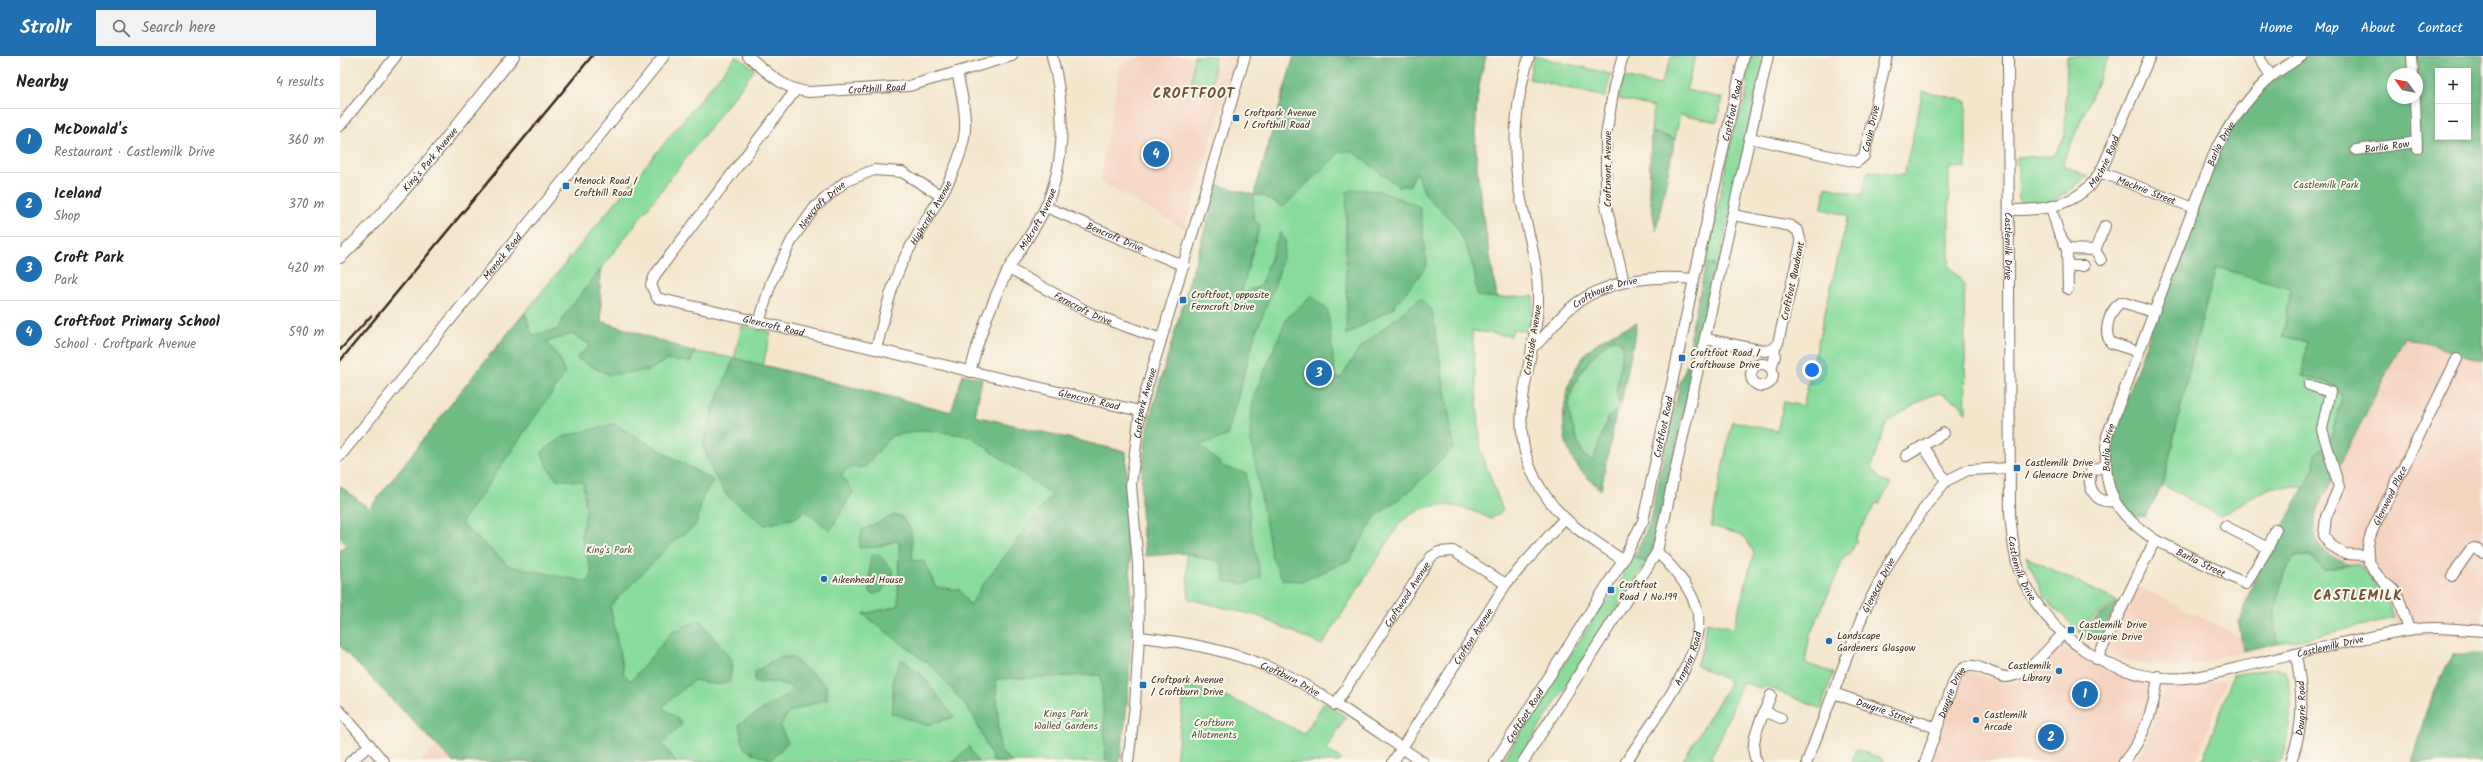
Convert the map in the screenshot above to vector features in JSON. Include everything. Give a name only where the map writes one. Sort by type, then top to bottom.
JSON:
[{"type":"main road","name":"King's Park Avenue","points":[[340,257],[377,220],[420,171],[513,56]]},
{"type":"street","points":[[340,126],[396,56]]},
{"type":"street","name":"Menock Road","points":[[340,456],[664,56]]},
{"type":"street","points":[[748,56],[782,84],[795,91]]},
{"type":"street","name":"Crofthill Road","points":[[795,91],[909,86],[1012,56]]},
{"type":"street","name":"Midcroft Avenue","points":[[970,372],[980,332],[1009,269],[1046,206],[1058,163],[1063,131],[1061,94],[1052,56]]},
{"type":"street","name":"Croftpark Avenue","points":[[1128,762],[1135,705],[1139,637],[1138,564],[1130,485],[1140,411],[1245,56]]},
{"type":"street","name":"Croftside Avenue","points":[[1529,56],[1520,95],[1516,150],[1521,200],[1537,270],[1538,301],[1532,346],[1522,400],[1520,420],[1523,443],[1536,482],[1564,519],[1579,532],[1623,560]]},
{"type":"street","name":"Croftmont Avenue","points":[[1623,56],[1611,98],[1606,144],[1606,206],[1624,282]]},
{"type":"street","name":"Croftfoot Road","points":[[1495,762],[1623,560],[1643,520],[1694,279],[1744,56]]},
{"type":"street","points":[[1523,762],[1657,552],[1706,339],[1768,56]]},
{"type":"street","name":"Cavin Drive","points":[[1750,138],[1857,162],[1864,156],[1887,56]]},
{"type":"street","name":"Castlemilk Drive","points":[[2008,56],[2010,468],[2013,543],[2019,570],[2032,595],[2064,634],[2097,659],[2122,668],[2158,676],[2192,677],[2409,630],[2483,631]]},
{"type":"street","name":"Machrie Road","points":[[2009,210],[2037,211],[2070,200],[2084,190],[2100,172],[2150,56]]},
{"type":"street","points":[[2258,56],[2271,76]]},
{"type":"street","name":"Barlia Drive","points":[[2155,540],[2132,524],[2114,501],[2104,466],[2107,436],[2216,149],[2228,126],[2271,76],[2302,56]]},
{"type":"street","points":[[2412,56],[2413,68]]},
{"type":"street","name":"Highcroft Avenue","points":[[876,349],[902,264],[940,194],[952,176],[965,130],[965,112],[957,72]]},
{"type":"street","name":"Glencroft Road","points":[[795,91],[652,280],[652,291],[663,300],[1140,411]]},
{"type":"street","name":"Barlia Row","points":[[2356,150],[2417,145],[2415,104]]},
{"type":"street","name":"Newcroft Drive","points":[[759,323],[771,282],[793,238],[815,208],[846,181],[874,170],[902,172],[940,194]]},
{"type":"street","name":"Machrie Street","points":[[2100,172],[2194,208]]},
{"type":"street","name":"Bencroft Drive","points":[[1046,206],[1184,266]]},
{"type":"street","points":[[2051,207],[2058,231],[2067,249],[2068,289]]},
{"type":"street","name":"Croftfoot Quadrant","points":[[1733,215],[1791,226],[1801,236],[1801,243],[1778,343],[1774,349],[1775,356],[1771,369]]},
{"type":"street","points":[[2095,250],[2105,226]]},
{"type":"street","points":[[2067,249],[2095,250]]},
{"type":"street","points":[[2095,250],[2101,260]]},
{"type":"street","points":[[2068,266],[2084,266]]},
{"type":"street","name":"Ferncroft Drive","points":[[1009,269],[1092,314],[1161,339]]},
{"type":"street","name":"Crofthouse Drive","points":[[1532,346],[1537,344],[1561,318],[1582,299],[1624,282],[1664,276],[1694,279]]},
{"type":"street","points":[[2139,352],[2111,343],[2106,333],[2113,310],[2122,302],[2153,312]]},
{"type":"street","points":[[1706,339],[1765,351],[1774,349]]},
{"type":"street","name":"Glenwood Place","points":[[2366,555],[2372,529],[2457,359]]},
{"type":"street","points":[[2309,385],[2330,392],[2322,429],[2339,486],[2326,518],[2324,535],[2329,544],[2345,554],[2366,555],[2384,583],[2394,590],[2401,603],[2409,630]]},
{"type":"street","points":[[1906,456],[1944,433]]},
{"type":"street","points":[[1924,446],[1946,481]]},
{"type":"street","points":[[2104,466],[2091,471],[2089,482],[2096,498],[2102,502],[2114,501]]},
{"type":"street","name":"Glenacre Drive","points":[[1807,762],[1864,612],[1889,564],[1926,504],[1946,481],[1968,470],[2010,468]]},
{"type":"street","name":"Crofton Avenue","points":[[1393,762],[1506,584],[1564,519]]},
{"type":"street","points":[[2225,526],[2268,548],[2276,528]]},
{"type":"street","points":[[2097,659],[2155,540]]},
{"type":"street","name":"Barlia Street","points":[[2155,540],[2246,584],[2268,548]]},
{"type":"street","points":[[2452,576],[2470,550],[2474,548],[2483,553]]},
{"type":"street","name":"Croftwood Avenue","points":[[1335,705],[1431,557],[1439,552],[1453,550],[1506,584]]},
{"type":"street","name":"Arnprior Road","points":[[1626,762],[1684,672],[1696,642],[1697,610],[1676,570],[1657,552]]},
{"type":"street","name":"Dougrie Drive","points":[[1926,762],[1954,681],[1960,669],[1969,666],[1976,667],[2007,677],[2025,671],[2064,634]]},
{"type":"street","name":"Croftburn Drive","points":[[1139,637],[1175,641],[1227,652],[1290,677],[1424,762]]},
{"type":"street","name":"Dougrie Road","points":[[2291,762],[2303,713],[2302,685],[2296,654]]},
{"type":"street","points":[[2124,762],[2136,748],[2147,727],[2155,700],[2158,676]]},
{"type":"street","name":"Dougrie Street","points":[[1833,693],[1937,728]]},
{"type":"street","points":[[1756,762],[1754,748],[1772,695]]},
{"type":"street","points":[[340,711],[384,762]]},
{"type":"street","points":[[1765,712],[1781,718]]},
{"type":"street","points":[[350,762],[370,745]]},
{"type":"shaded area","points":[[1143,56],[1236,56],[1185,229],[1100,182],[1120,65]]},
{"type":"shaded area","points":[[2405,337],[2483,361],[2483,638],[2404,636],[2396,625],[2389,602],[2359,565],[2350,565],[2331,557],[2318,544],[2313,530],[2317,509]]},
{"type":"shaded area","points":[[2138,586],[2241,637],[2243,651],[2190,666],[2145,664],[2128,661],[2112,654],[2109,647]]},
{"type":"shaded area","points":[[2060,649],[2066,649],[2088,663],[2148,685],[2146,723],[2116,762],[1932,762],[1960,678],[1968,672],[2009,684],[2024,681]]},
{"type":"shaded area","points":[[2226,680],[2196,762],[2132,762],[2145,747],[2165,686],[2182,686]]},
{"type":"shaded area","points":[[437,746],[453,762],[419,762]]},
{"type":"green space","name":"King's Park","points":[[736,56],[755,69],[600,270],[601,321],[695,352],[734,358],[742,326],[771,332],[763,365],[951,412],[982,379],[975,416],[1126,452],[1131,646],[1125,723],[1120,762],[453,762],[340,646],[340,551],[346,544],[340,538],[340,486],[370,509],[484,362]]},
{"type":"green space","points":[[1194,56],[1215,56],[1212,93],[1191,92]]},
{"type":"green space","points":[[1294,56],[1486,56],[1479,86],[1476,116],[1476,146],[1481,208],[1497,298],[1534,296],[1529,332],[1513,329],[1511,336],[1472,331],[1481,452],[1503,511],[1491,519],[1467,509],[1455,506],[1433,506],[1422,509],[1400,523],[1322,645],[1258,616],[1189,599],[1186,552],[1142,532],[1142,472],[1151,413],[1218,185],[1254,195]]},
{"type":"green space","points":[[1294,56],[1486,56],[1479,86],[1476,116],[1476,147],[1482,208],[1497,298],[1477,296],[1474,269],[1464,242],[1455,224],[1426,196],[1416,172],[1409,186],[1398,186],[1352,151],[1340,152],[1283,207],[1262,195],[1254,195]]},
{"type":"green space","points":[[1534,56],[1611,74],[1605,97],[1529,79]]},
{"type":"green space","points":[[1672,56],[1696,56],[1686,90],[1722,98],[1717,122],[1680,115],[1675,139],[1651,132],[1654,107],[1619,99],[1623,77],[1660,85]]},
{"type":"green space","points":[[1747,56],[1764,56],[1718,266],[1706,263],[1733,132],[1745,102],[1748,83],[1743,78]]},
{"type":"green space","points":[[2067,56],[2109,56],[2063,162],[2065,166],[2087,176],[2065,194],[2056,199],[2038,204],[2019,202],[2017,157],[2054,156],[2065,135]]},
{"type":"green space","name":"Castlemilk Park","points":[[2306,56],[2483,56],[2483,361],[2405,337],[2317,509],[2315,530],[2319,545],[2330,556],[2350,565],[2323,570],[2312,556],[2296,556],[2292,558],[2279,590],[2277,599],[2275,619],[2277,643],[2243,651],[2239,622],[2254,580],[2314,468],[2315,455],[2330,441],[2342,396],[2335,385],[2302,376],[2307,342],[2283,336],[2291,288],[2216,267],[2195,345],[2163,485],[2145,516],[2130,517],[2114,484],[2110,458],[2110,447],[2159,307],[2219,148],[2259,91]]},
{"type":"green space","points":[[1923,91],[1966,101],[1966,167],[1949,168],[1949,266],[1964,283],[1966,413],[1959,403],[1940,393],[1927,397],[1887,422],[1871,467],[1880,479],[1891,484],[1879,504],[1876,503],[1855,539],[1857,541],[1849,555],[1846,554],[1810,635],[1805,663],[1833,673],[1821,709],[1765,686],[1763,689],[1742,682],[1723,733],[1711,756],[1713,762],[1682,762],[1731,682],[1696,665],[1703,648],[1706,622],[1734,628],[1754,552],[1742,535],[1711,526],[1732,421],[1777,431],[1784,402],[1803,406],[1848,215],[1821,209],[1826,187],[1862,195],[1868,171],[1904,175]]},
{"type":"green space","points":[[1651,132],[1675,139],[1656,231],[1649,192]]},
{"type":"green space","points":[[1218,185],[1254,195],[1253,218],[1260,225],[1241,293],[1260,286],[1280,232],[1286,240],[1280,270],[1254,338],[1227,436],[1200,445],[1224,467],[1246,473],[1251,531],[1261,577],[1245,584],[1225,581],[1222,563],[1186,553],[1146,556],[1143,538],[1141,484],[1151,413]]},
{"type":"green space","points":[[1353,189],[1380,191],[1420,207],[1427,266],[1393,308],[1346,335],[1347,192]]},
{"type":"green space","points":[[1706,263],[1718,266],[1653,549],[1646,562],[1634,557],[1649,524],[1680,383],[1690,356],[1691,332]]},
{"type":"green space","points":[[2216,267],[2291,288],[2283,336],[2307,342],[2302,376],[2335,385],[2342,396],[2330,441],[2315,455],[2314,468],[2304,487],[2271,487],[2220,516],[2163,485],[2195,345]]},
{"type":"green space","points":[[600,270],[601,321],[695,352],[690,362],[666,360],[650,370],[609,375],[576,358],[591,345],[572,334],[546,342],[559,357],[565,374],[461,523],[509,566],[588,582],[592,574],[581,535],[586,512],[583,482],[556,479],[547,466],[542,452],[562,437],[614,424],[714,481],[703,496],[696,525],[673,542],[610,606],[624,674],[631,681],[672,632],[700,620],[732,661],[730,682],[717,685],[694,680],[662,707],[683,723],[662,744],[676,762],[453,762],[340,646],[340,551],[346,544],[340,538],[340,486],[369,509],[484,362],[525,313],[532,335],[557,330],[566,313]]},
{"type":"green space","points":[[1312,295],[1328,311],[1335,378],[1341,378],[1359,349],[1420,298],[1432,310],[1454,447],[1413,488],[1375,517],[1350,560],[1303,581],[1283,580],[1272,558],[1250,434],[1253,398],[1287,318]]},
{"type":"green space","points":[[1637,323],[1621,404],[1618,402],[1617,388],[1623,347],[1621,342],[1612,339],[1597,352],[1583,368],[1573,387],[1570,397],[1569,413],[1574,431],[1583,455],[1593,461],[1608,418],[1617,409],[1601,490],[1585,476],[1578,467],[1567,446],[1564,433],[1564,419],[1567,391],[1578,365],[1590,349],[1609,336]]},
{"type":"green space","points":[[1612,339],[1621,342],[1623,347],[1617,388],[1620,410],[1617,409],[1608,418],[1593,461],[1583,455],[1574,431],[1569,413],[1570,397],[1573,387],[1583,369],[1604,345]]},
{"type":"green space","points":[[734,358],[951,412],[963,374],[982,379],[975,416],[1126,452],[1131,646],[1125,723],[1120,762],[1106,762],[1101,675],[996,679],[1000,751],[1012,762],[994,762],[973,715],[935,669],[863,614],[898,606],[899,540],[876,547],[859,548],[862,530],[894,515],[901,516],[911,530],[913,561],[923,560],[936,587],[960,590],[970,606],[981,587],[1052,495],[970,436],[926,430],[891,436],[865,467],[848,468],[841,475],[853,492],[830,531],[805,511],[795,518],[765,525],[727,496],[714,475],[703,447],[714,406]]},
{"type":"green space","points":[[872,554],[878,554],[894,572],[881,592],[874,594],[870,592],[870,561]]},
{"type":"green space","points":[[2296,556],[2304,556],[2343,564],[2359,565],[2389,602],[2394,618],[2299,640],[2277,643],[2275,619],[2279,590],[2292,559]]},
{"type":"green space","points":[[1634,557],[1646,562],[1517,762],[1502,762],[1598,612],[1618,589],[1623,574]]},
{"type":"green space","points":[[2026,557],[2117,601],[2076,629],[2044,597]]},
{"type":"green space","points":[[2118,602],[2100,638],[2084,637],[2078,631]]},
{"type":"green space","points":[[2452,654],[2483,654],[2483,762],[2411,762],[2427,709]]},
{"type":"green space","points":[[791,657],[827,686],[827,699],[789,712],[780,727],[788,742],[772,759],[759,756],[744,748],[739,724],[788,694],[793,688],[777,682],[755,683],[755,672],[777,658]]},
{"type":"green space","points":[[902,659],[922,675],[954,717],[926,725],[891,713],[893,704],[893,678]]},
{"type":"green space","points":[[2275,668],[2284,670],[2288,680],[2291,703],[2289,728],[2281,762],[2202,762],[2233,675]]},
{"type":"green space","name":"Croftburn Allotments","points":[[1185,685],[1246,705],[1304,734],[1324,703],[1346,717],[1326,749],[1341,759],[1339,762],[1176,762]]},
{"type":"green space","points":[[969,747],[978,762],[953,762]]},
{"type":"green space","points":[[1856,749],[1884,760],[1883,762],[1852,762]]},
{"type":"railway","points":[[340,361],[592,56]]},
{"type":"railway","points":[[340,350],[371,316]]},
{"type":"place","name":"Croftpark Avenue / Crofthill Road","points":[[1236,118]]},
{"type":"place","name":"Croftfoot Primary School","points":[[1156,154]]},
{"type":"place","name":"Menock Road / Crofthill Road","points":[[566,186]]},
{"type":"place","name":"Croftfoot, opposite Ferncroft Drive","points":[[1183,300]]},
{"type":"place","name":"Croftfoot Road / Crofthouse Drive","points":[[1682,358]]},
{"type":"place","name":"Croft Park","points":[[1319,373]]},
{"type":"place","name":"Castlemilk Drive / Glenacre Drive","points":[[2017,468]]},
{"type":"place","name":"Aikenhead House","points":[[824,579]]},
{"type":"place","name":"Croftfoot Road / No.199","points":[[1611,590]]},
{"type":"place","name":"Castlemilk Drive / Dougrie Drive","points":[[2071,630]]},
{"type":"place","name":"Landscape Gardeners Glasgow","points":[[1829,641]]},
{"type":"place","name":"Castlemilk Library","points":[[2059,671]]},
{"type":"place","name":"Croftpark Avenue / Croftburn Drive","points":[[1143,685]]},
{"type":"place","name":"McDonald's","points":[[2085,694]]},
{"type":"place","name":"Castlemilk Arcade","points":[[1976,720]]},
{"type":"place","name":"Iceland","points":[[2051,737]]},
{"type":"district","name":"CROFTFOOT","points":[[1194,93]]},
{"type":"district","name":"CASTLEMILK","points":[[2358,595]]},
{"type":"park label","name":"Kings Park Walled Gardens","points":[[1066,718]]}]
